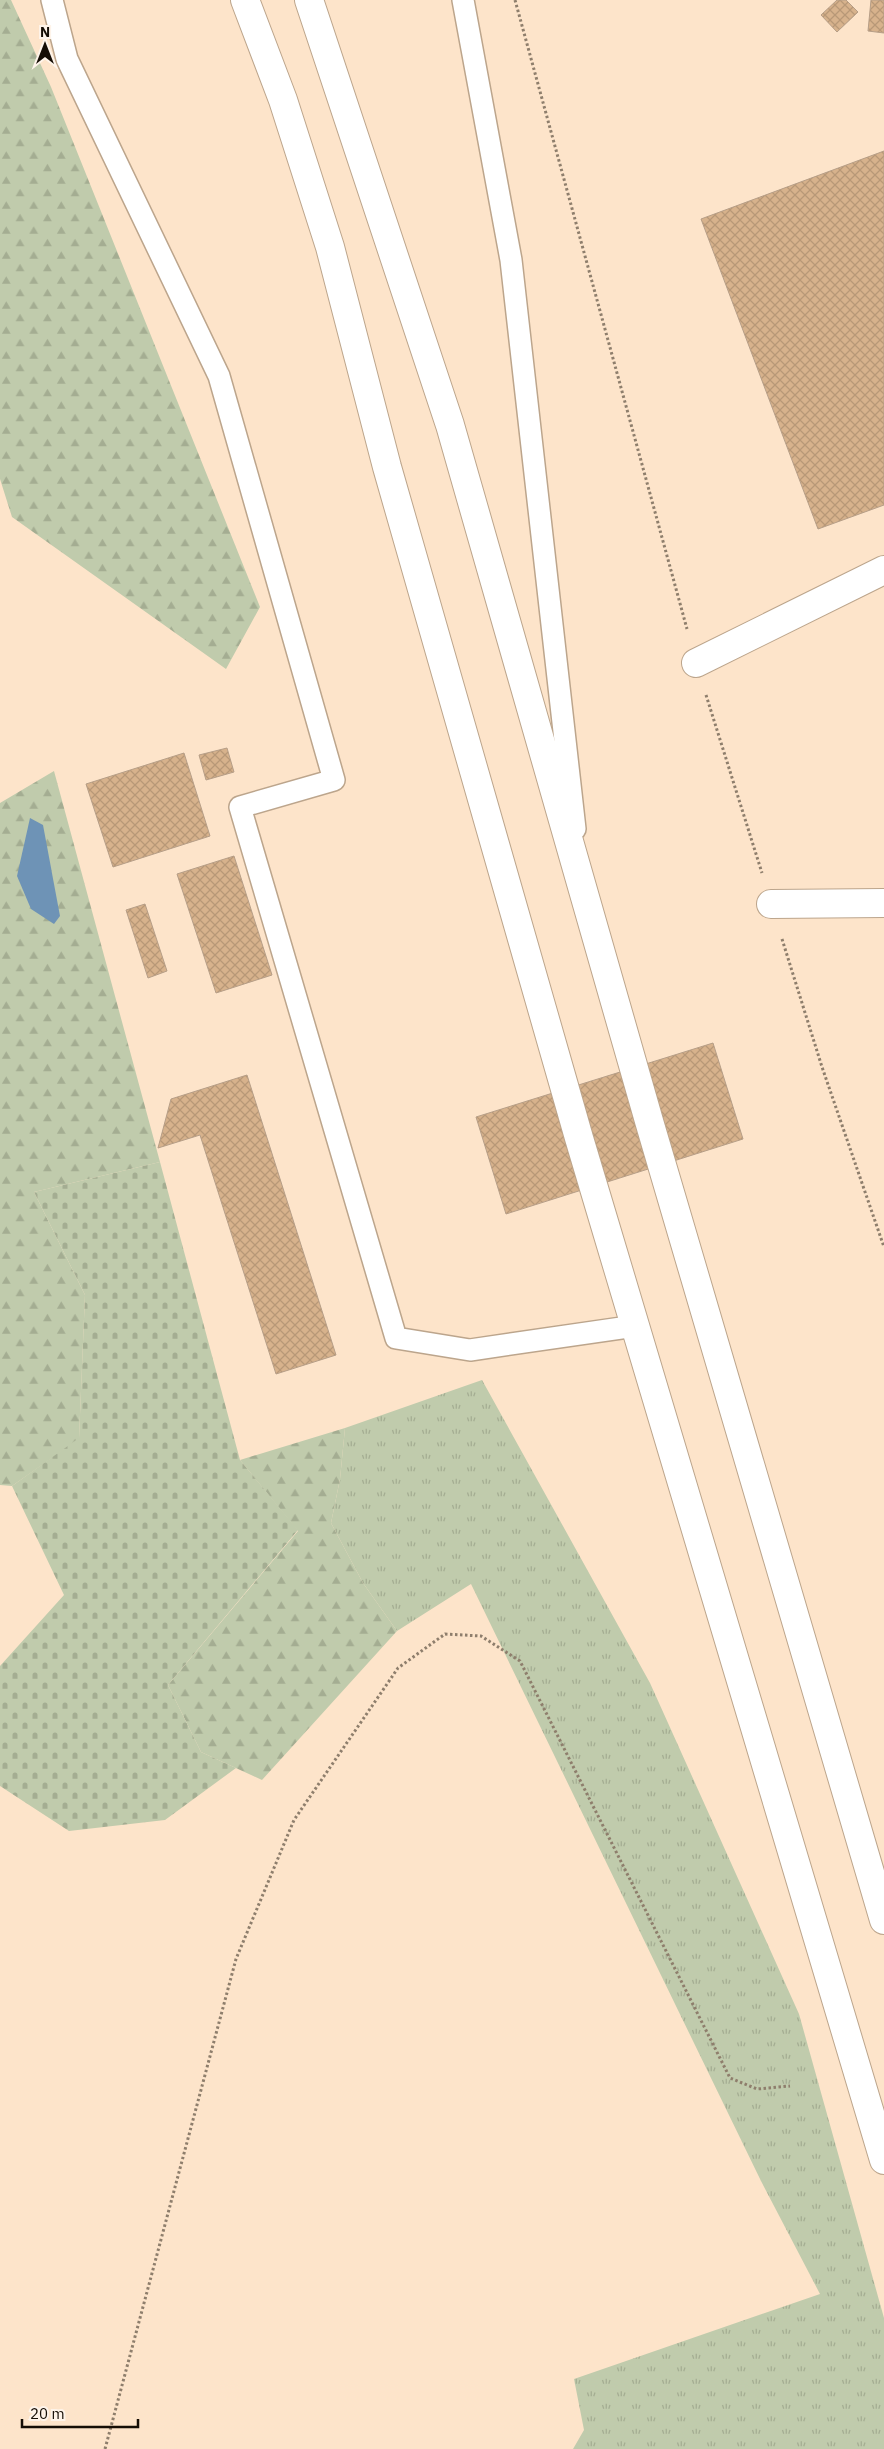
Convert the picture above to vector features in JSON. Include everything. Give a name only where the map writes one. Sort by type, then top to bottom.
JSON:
[{"type":"main road","points":[[245,0],[283,100],[330,247],[387,467],[576,1129],[884,2160]]},
{"type":"main road","points":[[309,0],[450,425],[580,881],[884,1920]]},
{"type":"main road","points":[[696,662],[884,570]]},
{"type":"main road","points":[[772,904],[884,903]]},
{"type":"lane","points":[[52,0],[67,59],[219,376],[334,780],[240,807],[396,1338],[470,1350],[635,1326]]},
{"type":"lane","points":[[463,0],[512,260],[580,881]]},
{"type":"path","points":[[105,2449],[236,1959],[294,1820],[398,1668],[445,1634],[482,1636],[520,1661],[730,2078],[757,2089],[790,2086]]},
{"type":"green space","points":[[0,0],[11,0],[51,87],[260,607],[226,669],[12,517],[0,479]]},
{"type":"green space","points":[[54,771],[160,1162],[34,1192],[85,1295],[79,1439],[12,1486],[0,1485],[0,803]]},
{"type":"green space","points":[[160,1162],[240,1460],[298,1530],[168,1685],[201,1752],[236,1768],[165,1820],[69,1831],[0,1786],[0,1666],[64,1595],[12,1486],[79,1438],[85,1295],[34,1192]]},
{"type":"green space","points":[[482,1380],[650,1683],[799,2014],[884,2318],[884,2449],[573,2449],[584,2430],[574,2379],[820,2294],[761,2181],[471,1584],[397,1631],[363,1583],[331,1523],[340,1479],[345,1428]]},
{"type":"green space","points":[[345,1428],[340,1479],[331,1523],[363,1583],[397,1631],[262,1780],[201,1752],[168,1685],[298,1531],[240,1460]]},
{"type":"water","points":[[30,818],[43,825],[60,916],[54,924],[31,909],[17,876]]},
{"type":"building","points":[[837,0],[846,0],[858,12],[837,32],[821,15]]},
{"type":"building","points":[[871,0],[884,0],[884,33],[868,31]]},
{"type":"building","points":[[884,151],[884,505],[818,529],[701,219]]},
{"type":"building","points":[[227,748],[234,772],[206,780],[199,755]]},
{"type":"building","points":[[184,753],[210,836],[113,867],[86,784]]},
{"type":"building","points":[[234,856],[272,975],[216,993],[177,874]]},
{"type":"building","points":[[145,904],[167,971],[148,978],[126,910]]},
{"type":"building","points":[[713,1043],[743,1139],[506,1214],[476,1117]]},
{"type":"building","points":[[247,1075],[336,1355],[276,1374],[200,1135],[158,1148],[171,1099]]}]
